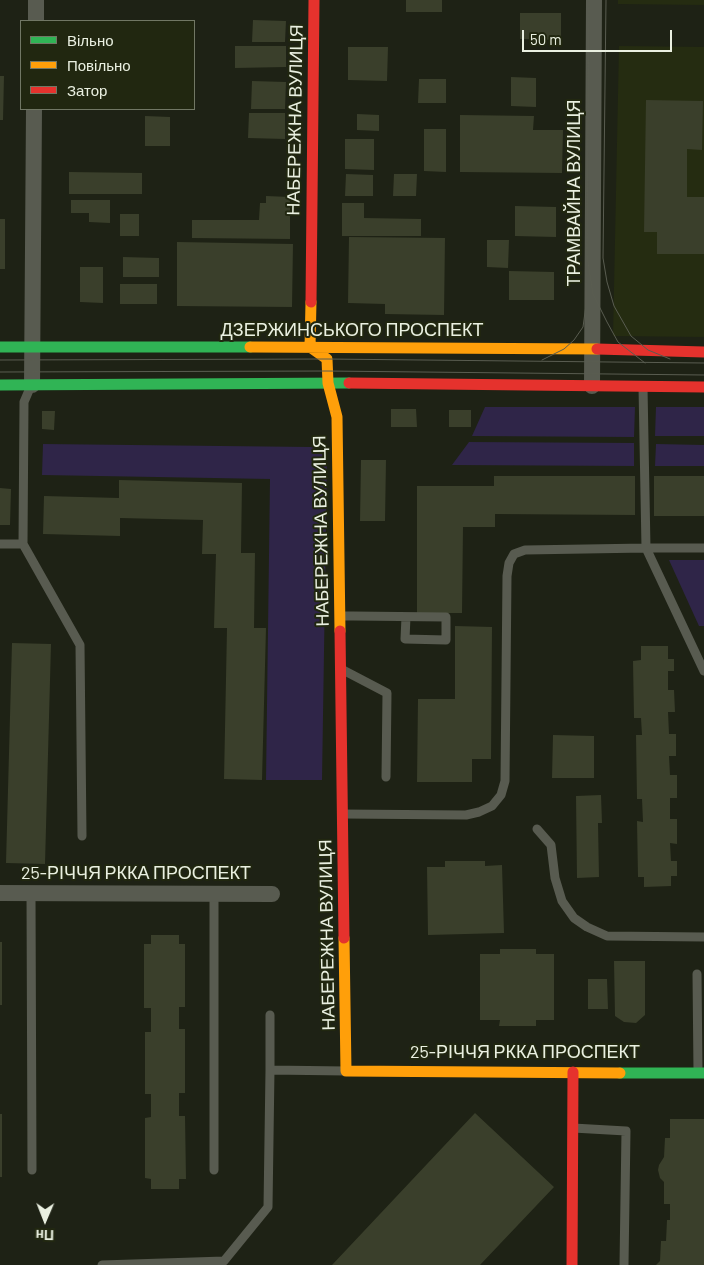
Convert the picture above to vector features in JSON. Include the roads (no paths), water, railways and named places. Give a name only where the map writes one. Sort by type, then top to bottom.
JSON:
[{"type":"street","points":[[36,0],[36,20]]},
{"type":"street","name":"НАБЕРЕЖНА ВУЛИЦЯ","points":[[314,0],[310,347],[327,359],[328,383],[337,417],[346,1071]]},
{"type":"street","name":"ТРАМВАЙНА ВУЛИЦЯ","points":[[592,386],[594,0]]},
{"type":"street","points":[[32,385],[34,110]]},
{"type":"street","name":"ДЗЕРЖИНСЬКОГО ПРОСПЕКТ","points":[[0,347],[593,349],[704,352]]},
{"type":"street","points":[[0,385],[328,383],[704,386]]},
{"type":"street","name":"25-РІЧЧЯ РККА ПРОСПЕКТ","points":[[0,893],[272,894]]},
{"type":"street","name":"25-РІЧЧЯ РККА ПРОСПЕКТ","points":[[346,1071],[701,1072]]},
{"type":"street","points":[[572,1265],[573,1072]]},
{"type":"lane","points":[[32,385],[24,402],[23,544],[80,645],[82,836]]},
{"type":"lane","points":[[643,386],[646,548],[704,671]]},
{"type":"lane","points":[[0,544],[23,544]]},
{"type":"lane","points":[[342,814],[466,815],[492,806],[502,795],[505,781],[507,576],[509,563],[514,554],[525,550],[704,548]]},
{"type":"lane","points":[[340,616],[446,617],[446,640],[406,639],[406,617]]},
{"type":"lane","points":[[341,669],[387,693],[386,777]]},
{"type":"lane","points":[[537,829],[551,845],[555,878],[562,901],[574,918],[587,927],[607,936],[704,937]]},
{"type":"lane","points":[[31,893],[32,1170]]},
{"type":"lane","points":[[214,894],[214,1170]]},
{"type":"lane","points":[[697,974],[701,1072]]},
{"type":"lane","points":[[102,1265],[224,1261],[268,1207],[270,1014]]},
{"type":"lane","points":[[270,1070],[346,1071]]},
{"type":"lane","points":[[573,1128],[626,1131],[624,1265]]},
{"type":"tram line","points":[[589,0],[587,256],[593,294],[607,322],[618,342],[645,363]]},
{"type":"tram line","points":[[606,0],[603,258],[607,282],[614,306],[631,336],[648,350],[670,359]]},
{"type":"tram line","points":[[542,360],[564,349],[574,340],[583,327],[586,283]]},
{"type":"tram line","points":[[0,360],[327,359],[704,363]]},
{"type":"tram line","points":[[0,372],[327,371],[704,375]]}]
